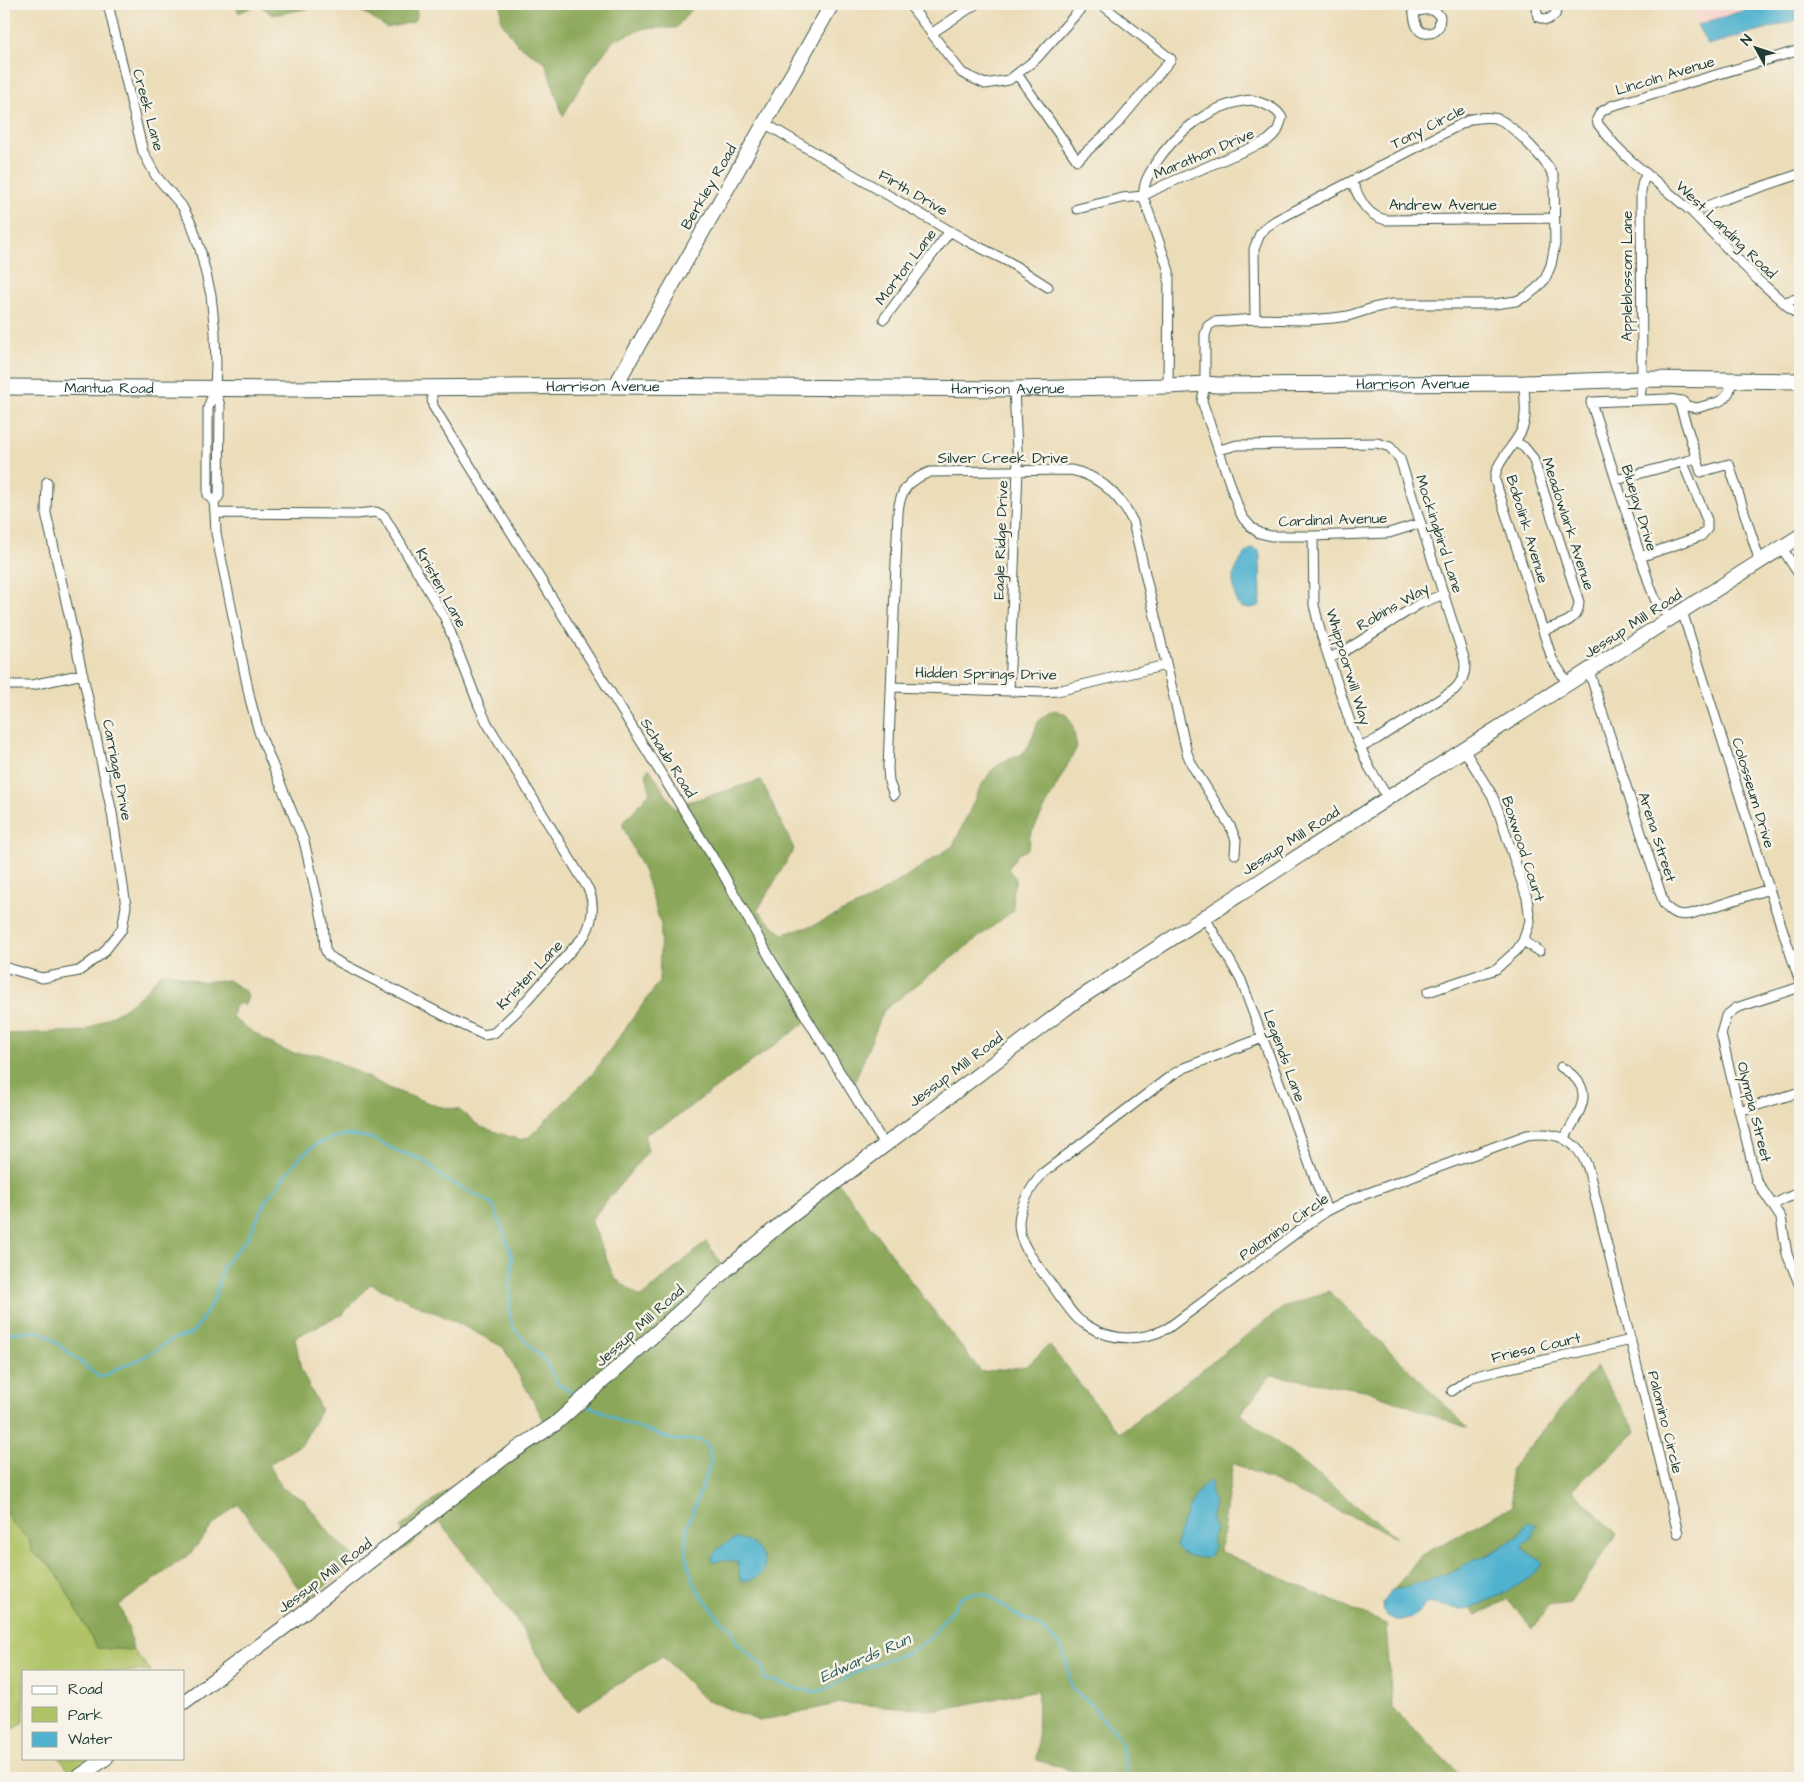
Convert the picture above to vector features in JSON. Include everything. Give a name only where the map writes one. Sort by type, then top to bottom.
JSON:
[{"type":"main road","name":"Harrison Avenue","points":[[215,388],[615,386],[1014,390],[1205,384],[1524,383],[1642,379],[1800,381]]},
{"type":"main road","name":"Mantua Road","points":[[4,387],[215,388]]},
{"type":"street","name":"Creek Lane","points":[[108,4],[143,152],[156,176],[184,210],[192,225],[200,249],[214,314],[215,388]]},
{"type":"street","name":"Berkley Road","points":[[615,386],[832,4]]},
{"type":"street","points":[[911,4],[912,8],[962,73],[985,84],[1009,80],[1036,59],[1085,4]]},
{"type":"street","points":[[932,33],[976,4]]},
{"type":"street","points":[[1017,74],[1077,160],[1117,124],[1171,59],[1101,4]]},
{"type":"street","points":[[1535,4],[1538,16],[1547,20],[1555,15],[1554,4]]},
{"type":"street","name":"Lincoln Avenue","points":[[1599,116],[1606,108],[1611,106],[1800,50]]},
{"type":"street","name":"Marathon Drive","points":[[1077,209],[1122,198],[1142,196],[1267,141],[1277,132],[1281,124],[1282,118],[1280,114],[1272,107],[1252,100],[1242,101],[1213,112],[1194,123],[1175,138],[1161,156],[1146,181],[1142,196],[1169,271],[1168,386]]},
{"type":"street","name":"West Landing Road","points":[[1599,116],[1598,124],[1615,145],[1647,175],[1692,212],[1740,263],[1800,317]]},
{"type":"street","name":"Tony Circle","points":[[1205,384],[1204,335],[1208,326],[1214,322],[1255,319],[1308,320],[1333,318],[1348,316],[1392,304],[1495,304],[1516,301],[1538,288],[1548,272],[1555,244],[1554,177],[1551,168],[1506,124],[1492,118],[1483,117],[1471,120],[1266,227],[1260,234],[1254,249],[1255,319]]},
{"type":"street","name":"Firth Drive","points":[[764,123],[950,230],[1010,262],[1048,287]]},
{"type":"street","points":[[1692,212],[1800,174]]},
{"type":"street","name":"Appleblossom Lane","points":[[1640,400],[1642,379],[1641,191],[1643,181],[1647,175]]},
{"type":"street","name":"Andrew Avenue","points":[[1352,182],[1368,212],[1386,220],[1554,218]]},
{"type":"street","name":"Morton Lane","points":[[884,319],[950,230]]},
{"type":"street","points":[[1784,302],[1800,298]]},
{"type":"street","points":[[1640,400],[1668,399],[1682,401],[1687,406],[1697,408],[1725,398],[1732,381]]},
{"type":"street","name":"Bobolink Avenue","points":[[1524,383],[1526,415],[1522,430],[1497,470],[1495,480],[1552,659],[1568,684]]},
{"type":"street","name":"Cardinal Avenue","points":[[1205,384],[1202,401],[1239,510],[1248,524],[1256,531],[1266,535],[1313,536],[1389,533],[1421,523]]},
{"type":"street","name":"Kristen Lane","points":[[215,388],[220,406],[219,496],[214,502],[216,533],[250,699],[259,732],[304,841],[323,923],[326,951],[335,960],[467,1027],[484,1035],[492,1034],[513,1016],[583,937],[591,923],[592,902],[589,890],[582,877],[484,717],[445,618],[386,518],[380,513],[215,513]]},
{"type":"street","name":"Schaub Road","points":[[431,388],[433,406],[722,872],[774,965],[884,1144]]},
{"type":"street","name":"Eagle Ridge Drive","points":[[1009,691],[1018,470],[1014,390]]},
{"type":"street","name":"Bluejay Drive","points":[[1640,400],[1591,402],[1653,595],[1677,615]]},
{"type":"street","points":[[1679,402],[1701,472]]},
{"type":"street","name":"Meadowlark Avenue","points":[[1515,442],[1524,446],[1533,458],[1579,602],[1577,614],[1572,619],[1543,630]]},
{"type":"street","name":"Mockingbird Lane","points":[[1219,450],[1237,445],[1377,443],[1386,445],[1395,451],[1400,459],[1465,662],[1464,673],[1462,681],[1450,693],[1360,748]]},
{"type":"street","points":[[1616,480],[1697,458]]},
{"type":"street","points":[[1640,557],[1700,536],[1705,532],[1708,525],[1707,520],[1683,462]]},
{"type":"street","points":[[1689,477],[1729,464],[1760,562]]},
{"type":"street","name":"Silver Creek Drive","points":[[894,795],[888,768],[898,512],[899,500],[904,489],[918,476],[930,472],[1071,470],[1082,473],[1109,488],[1127,509],[1133,522],[1187,753],[1192,765],[1230,826],[1236,840],[1235,854]]},
{"type":"street","name":"Carriage Drive","points":[[4,967],[42,978],[79,971],[104,954],[122,929],[126,906],[112,813],[83,674],[46,513],[47,482]]},
{"type":"street","name":"Whippoorwill Way","points":[[1313,536],[1314,604],[1321,634],[1348,718],[1360,748],[1388,798]]},
{"type":"street","name":"Jessup Mill Road","points":[[185,1701],[505,1457],[569,1413],[760,1240],[884,1144],[1077,1000],[1204,916],[1800,536]]},
{"type":"street","points":[[1782,548],[1800,576]]},
{"type":"street","name":"Robins Way","points":[[1329,658],[1343,652],[1420,604],[1444,594]]},
{"type":"street","name":"Colosseum Drive","points":[[1677,615],[1800,982]]},
{"type":"street","name":"Hidden Springs Drive","points":[[892,687],[1057,691],[1166,665]]},
{"type":"street","name":"Arena Street","points":[[1589,671],[1664,904],[1670,912],[1681,916],[1691,914],[1769,889]]},
{"type":"street","points":[[4,685],[32,685],[83,674]]},
{"type":"street","name":"Boxwood Court","points":[[1428,992],[1496,969],[1511,957],[1523,941],[1530,921],[1527,898],[1492,795],[1464,750]]},
{"type":"street","name":"Legends Lane","points":[[1204,916],[1241,980],[1327,1211]]},
{"type":"street","points":[[1523,941],[1539,951]]},
{"type":"street","name":"Olympia Street","points":[[1800,987],[1744,1005],[1726,1016],[1720,1034],[1756,1180],[1781,1218],[1787,1254],[1800,1286]]},
{"type":"street","name":"Palomino Circle","points":[[1262,1038],[1184,1068],[1172,1075],[1043,1173],[1032,1186],[1022,1208],[1018,1223],[1022,1238],[1032,1259],[1077,1318],[1102,1334],[1118,1338],[1137,1338],[1155,1335],[1168,1328],[1327,1211],[1367,1193],[1527,1135],[1547,1133],[1564,1139],[1576,1147],[1584,1157],[1588,1168],[1678,1533]]},
{"type":"street","points":[[1561,1067],[1578,1079],[1583,1092],[1580,1111],[1564,1139]]},
{"type":"street","points":[[1739,1111],[1800,1092]]},
{"type":"street","points":[[1773,1205],[1800,1193]]},
{"type":"street","name":"Friesa Court","points":[[1452,1391],[1471,1377],[1631,1340]]},
{"type":"street","points":[[77,1778],[103,1760]]},
{"type":"shaded area","points":[[1692,4],[1765,4],[1697,25]]},
{"type":"green space","points":[[234,4],[259,4],[239,13]]},
{"type":"green space","points":[[259,4],[416,4],[417,16],[413,22],[387,28],[361,11],[329,5],[272,15]]},
{"type":"green space","points":[[501,4],[696,4],[676,28],[645,28],[614,40],[589,72],[563,116],[545,62],[518,45],[501,21]]},
{"type":"green space","points":[[1055,710],[1066,714],[1072,724],[1077,747],[1029,838],[1030,843],[1027,850],[1018,854],[1008,869],[1016,879],[1012,893],[1014,910],[884,1010],[854,1083],[813,1017],[672,1120],[644,1135],[648,1151],[591,1220],[614,1278],[641,1297],[706,1242],[723,1265],[837,1180],[907,1276],[981,1372],[1027,1366],[1049,1345],[1119,1433],[1284,1307],[1329,1291],[1468,1428],[1365,1390],[1271,1375],[1241,1414],[1396,1537],[1233,1463],[1220,1551],[1386,1624],[1392,1707],[1463,1778],[1095,1778],[1037,1760],[1038,1690],[938,1710],[841,1703],[759,1721],[704,1699],[662,1656],[577,1711],[549,1673],[515,1618],[439,1522],[395,1556],[394,1553],[407,1541],[402,1534],[402,1526],[469,1473],[545,1422],[503,1347],[452,1320],[370,1284],[343,1314],[295,1337],[301,1370],[321,1410],[302,1444],[269,1464],[282,1488],[304,1500],[331,1535],[357,1560],[307,1600],[238,1504],[212,1526],[191,1553],[119,1605],[128,1627],[133,1650],[97,1648],[59,1577],[48,1563],[33,1553],[28,1538],[12,1523],[4,1507],[4,1032],[6,1034],[85,1031],[123,1009],[143,994],[160,974],[170,972],[198,982],[228,980],[246,992],[248,997],[244,1005],[240,1003],[234,1007],[232,1018],[285,1051],[323,1055],[391,1089],[437,1106],[459,1110],[481,1127],[520,1140],[529,1137],[593,1073],[659,982],[661,925],[645,875],[622,824],[650,792],[646,773],[649,768],[675,809],[685,803],[761,780],[794,849],[757,911],[783,934],[812,926],[871,899],[953,846],[981,786],[992,770],[1002,762],[1020,755],[1028,748],[1038,722]]},
{"type":"green space","points":[[1596,1367],[1637,1432],[1572,1489],[1617,1534],[1570,1603],[1548,1606],[1533,1629],[1507,1599],[1477,1616],[1470,1609],[1523,1582],[1539,1568],[1541,1561],[1522,1548],[1523,1544],[1531,1540],[1526,1525],[1520,1535],[1460,1569],[1393,1591],[1420,1556],[1513,1506],[1510,1470]]},
{"type":"green space","points":[[4,1507],[12,1523],[28,1538],[33,1553],[48,1563],[59,1577],[97,1648],[133,1650],[150,1670],[22,1670],[22,1723],[4,1735]]},
{"type":"green space","points":[[61,1760],[99,1760],[75,1778]]},
{"type":"water","points":[[1765,4],[1800,4],[1800,19],[1708,45],[1697,25]]},
{"type":"water","points":[[1253,548],[1259,551],[1260,556],[1261,601],[1259,606],[1242,608],[1237,604],[1233,579],[1240,561]]},
{"type":"water","points":[[1212,1480],[1211,1491],[1215,1502],[1211,1514],[1215,1529],[1212,1541],[1214,1546],[1210,1556],[1205,1558],[1194,1557],[1183,1553],[1176,1546],[1184,1519],[1193,1499],[1205,1484]]},
{"type":"water","points":[[1529,1522],[1536,1525],[1531,1540],[1523,1544],[1522,1548],[1542,1562],[1539,1569],[1522,1583],[1470,1609],[1463,1610],[1428,1603],[1413,1617],[1405,1620],[1393,1619],[1383,1612],[1382,1603],[1390,1592],[1460,1569],[1476,1559],[1488,1555],[1520,1535]]},
{"type":"water","points":[[736,1539],[745,1540],[753,1545],[763,1558],[764,1566],[762,1573],[755,1578],[744,1581],[740,1579],[738,1563],[725,1560],[713,1562],[711,1560],[721,1547]]},
{"type":"waterway","name":"Edwards Run","points":[[4,1335],[16,1332],[43,1332],[99,1377],[139,1360],[173,1339],[189,1335],[196,1329],[215,1297],[223,1266],[249,1236],[266,1200],[302,1155],[317,1144],[338,1136],[366,1137],[397,1151],[424,1160],[445,1179],[488,1201],[494,1207],[511,1253],[509,1312],[513,1328],[545,1361],[557,1383],[577,1396]]},
{"type":"waterway","name":"Edwards Run","points":[[585,1403],[619,1421],[674,1440],[700,1440],[709,1447],[711,1456],[709,1468],[686,1530],[687,1560],[692,1579],[699,1592],[719,1618],[733,1630],[736,1642],[763,1666],[766,1680],[814,1692],[828,1689],[852,1674],[880,1662],[909,1653],[929,1639],[961,1598],[972,1593],[986,1594],[1013,1613],[1036,1624],[1059,1644],[1065,1657],[1072,1688],[1092,1704],[1100,1717],[1113,1728],[1121,1741],[1128,1778]]}]
